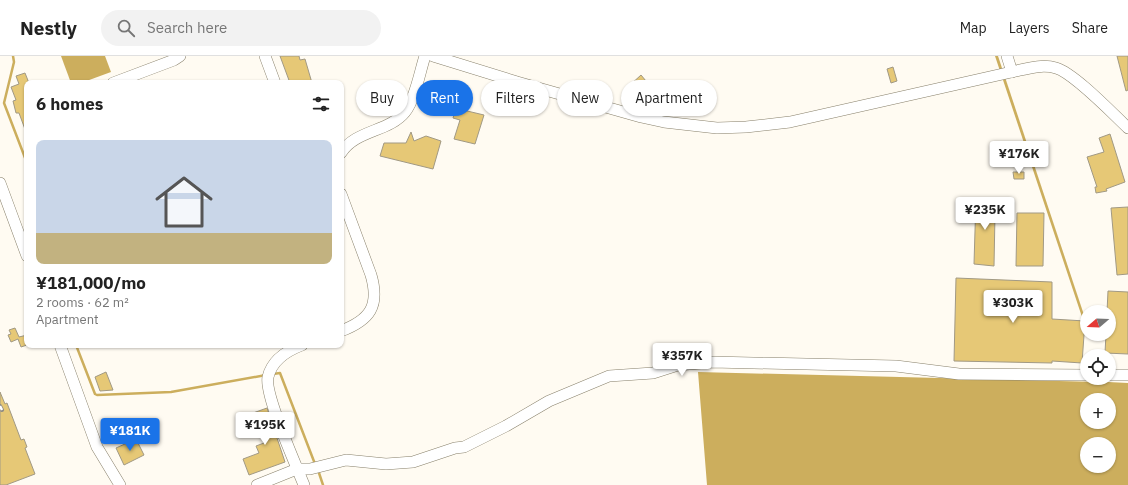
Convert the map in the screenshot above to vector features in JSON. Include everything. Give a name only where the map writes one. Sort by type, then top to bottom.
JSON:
[{"type":"street","points":[[122,80],[174,60],[180,56]]},
{"type":"street","points":[[265,56],[274,80]]},
{"type":"street","points":[[344,149],[349,143],[396,120],[404,113],[410,105],[425,56]]},
{"type":"street","points":[[433,56],[517,82],[641,117],[664,122],[717,128],[760,126],[790,122],[1044,66],[1058,68],[1071,76],[1128,128]]},
{"type":"street","points":[[1007,56],[1007,73]]},
{"type":"street","points":[[0,182],[24,248]]},
{"type":"street","points":[[344,202],[371,275],[375,298],[372,308],[366,317],[354,326],[344,329]]},
{"type":"street","points":[[61,348],[97,447],[120,485]]},
{"type":"street","points":[[293,348],[276,360],[268,378],[269,394],[304,485]]},
{"type":"street","points":[[257,485],[297,469],[310,468],[346,460],[386,464],[413,462],[455,448],[464,447],[506,426],[549,401],[609,376],[653,373],[678,365],[712,362],[880,365],[959,374],[1080,375]]},
{"type":"street","points":[[1116,375],[1128,375]]},
{"type":"shaded area","points":[[61,56],[105,56],[111,72],[89,80],[70,80]]},
{"type":"shaded area","points":[[995,56],[998,56],[1081,305],[1080,311]]},
{"type":"shaded area","points":[[698,372],[1080,381],[1080,385],[1116,385],[1116,382],[1128,383],[1128,485],[707,485]]},
{"type":"building","points":[[280,56],[299,56],[300,60],[305,59],[311,80],[289,80]]},
{"type":"building","points":[[1117,56],[1128,56],[1128,90],[1126,91]]},
{"type":"building","points":[[893,67],[897,81],[891,83],[887,69]]},
{"type":"building","points":[[25,73],[28,80],[24,80],[24,127],[19,113],[16,113],[13,101],[16,100],[11,87],[19,84],[16,76]]},
{"type":"building","points":[[641,75],[645,80],[636,80]]},
{"type":"building","points":[[473,112],[484,116],[475,144],[454,139],[460,120],[453,118],[454,116],[473,116]]},
{"type":"building","points":[[411,132],[414,141],[426,136],[441,141],[433,169],[380,156],[384,143],[406,143]]},
{"type":"building","points":[[1110,134],[1125,182],[1106,189],[1107,191],[1096,193],[1095,187],[1097,187],[1087,157],[1104,152],[1099,138]]},
{"type":"building","points":[[1013,172],[1024,172],[1024,179],[1014,179]]},
{"type":"building","points":[[976,198],[996,199],[996,207],[1002,207],[1001,215],[995,214],[994,266],[974,264]]},
{"type":"building","points":[[1128,207],[1128,274],[1117,275],[1111,208]]},
{"type":"building","points":[[1017,213],[1044,213],[1043,266],[1016,266]]},
{"type":"building","points":[[956,278],[1052,282],[1052,319],[1080,321],[1080,341],[1084,341],[1083,349],[1080,349],[1080,363],[1052,361],[1052,363],[954,361]]},
{"type":"building","points":[[1108,291],[1128,292],[1128,354],[1116,353],[1116,349],[1105,349],[1106,341],[1116,341],[1116,305],[1107,305]]},
{"type":"building","points":[[15,328],[19,337],[24,336],[24,346],[21,347],[18,339],[11,342],[8,335],[11,334],[9,330]]},
{"type":"building","points":[[106,372],[113,390],[100,391],[95,377]]},
{"type":"building","points":[[0,392],[5,404],[7,403],[21,440],[24,439],[27,447],[25,448],[35,474],[6,485],[0,485]]},
{"type":"building","points":[[267,408],[285,462],[249,475],[243,459],[259,453],[256,446],[264,443],[253,413]]},
{"type":"building","points":[[136,439],[144,455],[124,465],[116,448]]},
{"type":"waterway","points":[[13,56],[14,62],[4,103],[24,155]]},
{"type":"waterway","points":[[77,348],[95,394],[97,395],[171,392],[266,375]]},
{"type":"waterway","points":[[273,374],[280,373],[315,464]]},
{"type":"waterway","points":[[318,470],[323,485]]},
{"type":"railway","points":[[0,406],[2,410]]}]
